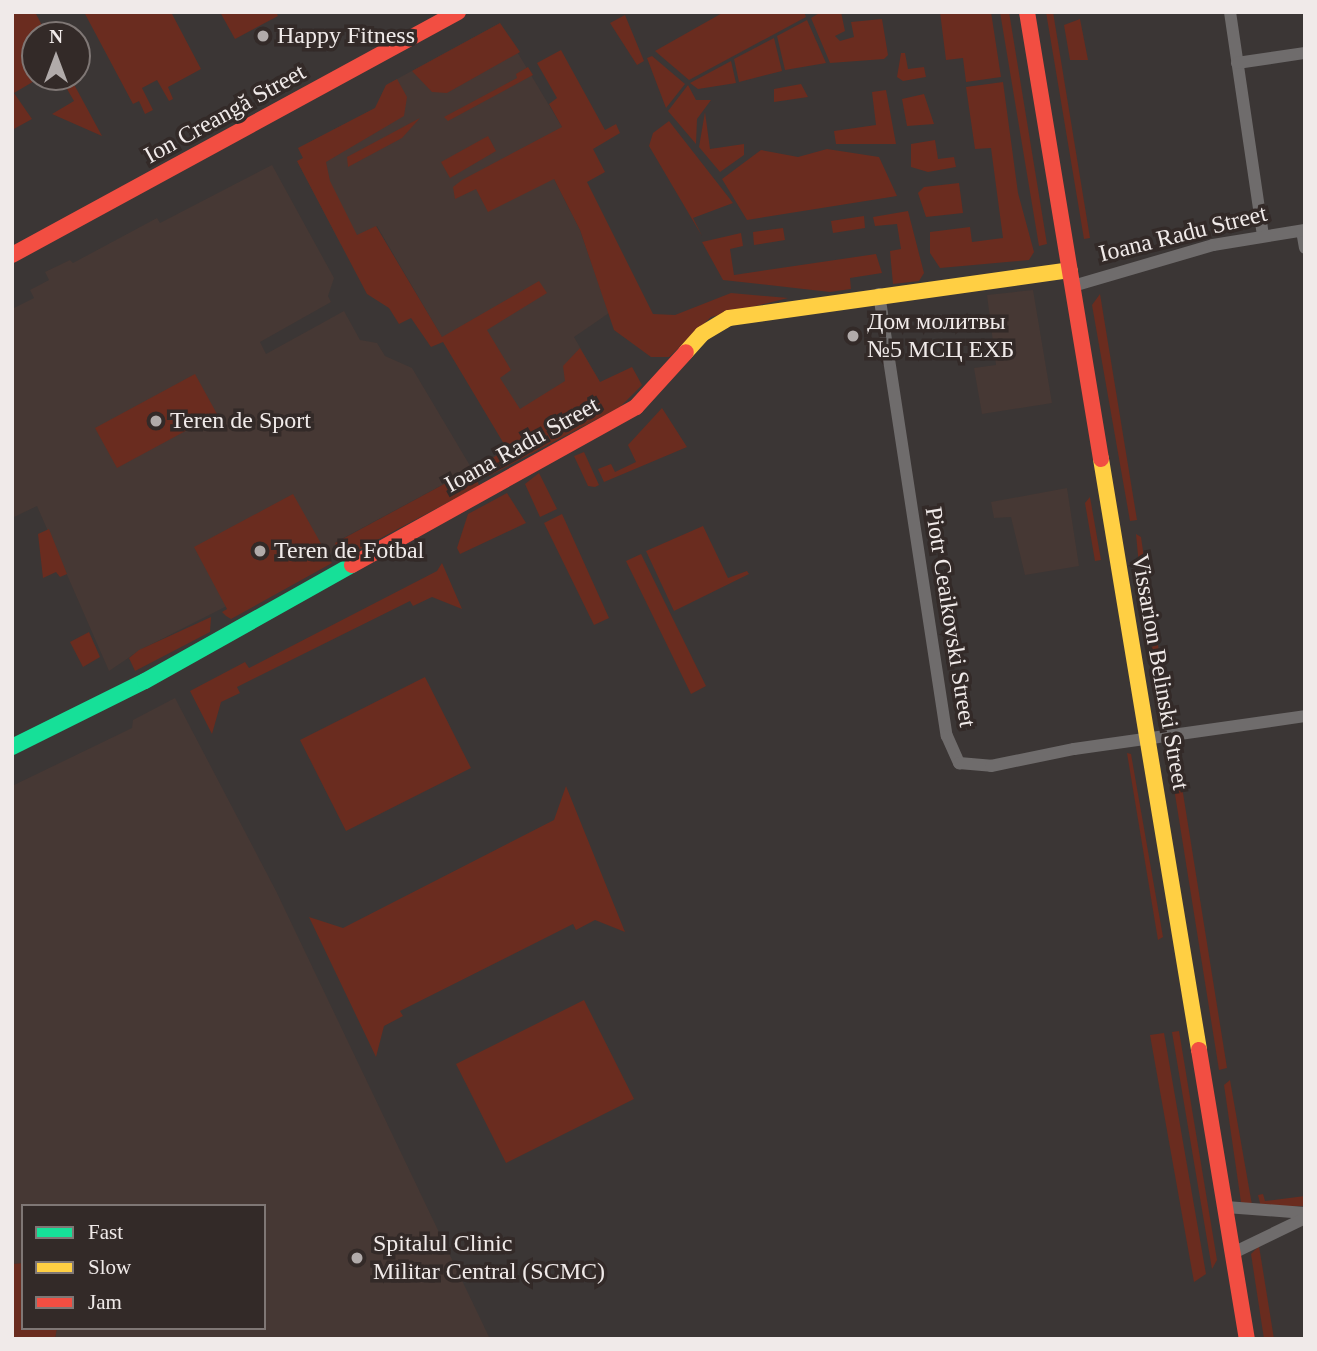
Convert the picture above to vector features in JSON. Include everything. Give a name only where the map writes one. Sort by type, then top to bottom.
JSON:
[{"type":"main road","name":"Ion Creangă Street","points":[[12,255],[458,12]]},
{"type":"main road","name":"Vissarion Belinski Street","points":[[1027,12],[1247,1339]]},
{"type":"main road","name":"Ioana Radu Street","points":[[12,747],[145,681],[636,407],[716,324],[746,313],[879,294],[1071,278]]},
{"type":"street","points":[[1230,12],[1263,236]]},
{"type":"street","points":[[1237,63],[1305,53]]},
{"type":"street","name":"Ioana Radu Street","points":[[1071,278],[1213,245],[1303,231]]},
{"type":"street","points":[[1303,231],[1305,248]]},
{"type":"street","name":"Piotr Ceaikovski Street","points":[[879,294],[953,756],[958,763],[979,767],[1148,738],[1305,716]]},
{"type":"street","points":[[1226,1207],[1305,1216]]},
{"type":"street","points":[[1233,1253],[1305,1216]]},
{"type":"shaded area","points":[[12,12],[35,12],[40,21],[21,21],[21,89],[14,93],[32,119],[12,130]]},
{"type":"shaded area","points":[[84,12],[171,12],[201,69],[168,87],[173,99],[169,101],[157,80],[142,88],[153,110],[145,114],[139,101],[133,104]]},
{"type":"shaded area","points":[[220,12],[276,12],[278,16],[235,39]]},
{"type":"shaded area","points":[[724,12],[804,12],[806,17],[689,80],[655,51]]},
{"type":"shaded area","points":[[821,12],[841,12],[845,31],[835,36],[840,41],[854,37],[851,22],[882,19],[888,55],[884,59],[830,63],[811,18]]},
{"type":"shaded area","points":[[940,12],[991,12],[1001,77],[966,82],[963,58],[946,60]]},
{"type":"shaded area","points":[[1000,12],[1009,12],[1047,244],[1039,246]]},
{"type":"shaded area","points":[[1046,12],[1053,12],[1090,238],[1084,239]]},
{"type":"shaded area","points":[[625,15],[644,61],[637,65],[610,23]]},
{"type":"shaded area","points":[[1080,19],[1088,60],[1070,60],[1064,25]]},
{"type":"shaded area","points":[[807,20],[826,63],[785,70],[777,36]]},
{"type":"shaded area","points":[[500,23],[562,127],[554,179],[580,230],[609,313],[574,337],[600,382],[499,435],[377,226],[341,245],[297,161],[303,158],[298,148],[375,108],[386,85]]},
{"type":"shaded area","points":[[500,23],[520,52],[447,93],[432,92],[412,71]]},
{"type":"shaded area","points":[[774,38],[782,71],[739,82],[734,59]]},
{"type":"shaded area","points":[[561,50],[605,130],[616,124],[620,133],[593,149],[605,172],[587,182],[653,314],[675,315],[731,293],[788,298],[711,317],[669,357],[651,357],[614,330],[580,230],[554,179],[488,212],[476,189],[455,199],[453,187],[462,180],[562,127],[549,104],[557,98],[537,63]]},
{"type":"shaded area","points":[[901,53],[905,53],[908,69],[924,67],[926,77],[903,81],[897,77]]},
{"type":"shaded area","points":[[652,56],[685,84],[666,108],[647,58]]},
{"type":"shaded area","points":[[731,61],[736,83],[698,89],[690,83]]},
{"type":"shaded area","points":[[528,67],[533,75],[448,121],[444,117],[517,78],[516,74]]},
{"type":"shaded area","points":[[397,79],[407,97],[404,116],[326,162],[330,181],[357,235],[376,226],[442,337],[539,281],[547,293],[487,330],[511,370],[500,378],[520,409],[565,381],[563,366],[580,348],[600,382],[632,367],[642,385],[620,407],[489,476],[484,463],[507,449],[443,342],[431,347],[411,318],[399,324],[389,308],[367,294],[297,161],[303,158],[298,148],[375,108],[386,85]]},
{"type":"shaded area","points":[[1003,82],[1018,193],[1034,252],[1029,260],[940,268],[930,253],[930,232],[970,227],[972,242],[1003,238],[991,148],[975,149],[966,87]]},
{"type":"shaded area","points":[[801,84],[808,97],[774,102],[774,89]]},
{"type":"shaded area","points":[[688,85],[696,100],[711,100],[697,119],[696,144],[668,111]]},
{"type":"shaded area","points":[[886,90],[896,144],[836,144],[834,131],[876,125],[872,92]]},
{"type":"shaded area","points":[[68,91],[78,91],[102,136],[52,114],[74,101]]},
{"type":"shaded area","points":[[924,94],[934,124],[907,126],[902,99]]},
{"type":"shaded area","points":[[705,112],[710,149],[744,144],[744,155],[720,172],[699,147]]},
{"type":"shaded area","points":[[420,118],[402,138],[348,167],[347,157]]},
{"type":"shaded area","points":[[669,121],[733,203],[693,218],[702,236],[649,146],[653,133]]},
{"type":"shaded area","points":[[488,136],[496,151],[450,178],[441,162]]},
{"type":"shaded area","points":[[935,140],[938,159],[954,157],[956,167],[928,172],[911,167],[911,144]]},
{"type":"shaded area","points":[[827,149],[879,157],[897,196],[747,220],[722,179],[761,150],[798,157]]},
{"type":"shaded area","points":[[272,165],[334,278],[328,296],[331,302],[260,342],[266,354],[344,311],[360,340],[377,343],[385,356],[412,368],[472,469],[336,542],[339,549],[140,650],[109,671],[37,506],[12,518],[12,309],[34,298],[30,290],[49,280],[45,272],[70,260],[73,263],[157,218],[160,223]]},
{"type":"shaded area","points":[[959,183],[963,213],[926,217],[918,193],[924,187]]},
{"type":"shaded area","points":[[908,211],[924,273],[919,281],[893,284],[890,251],[901,249],[897,224],[875,226],[873,217]]},
{"type":"shaded area","points":[[864,216],[865,228],[833,233],[831,221]]},
{"type":"shaded area","points":[[783,228],[785,240],[754,245],[753,232]]},
{"type":"shaded area","points":[[741,233],[743,246],[730,249],[734,275],[876,254],[882,273],[850,278],[851,289],[830,292],[723,280],[702,242]]},
{"type":"shaded area","points":[[1033,290],[1052,403],[982,414],[974,368],[996,365],[987,295]]},
{"type":"shaded area","points":[[1100,294],[1137,520],[1130,521],[1092,305]]},
{"type":"shaded area","name":"Teren de Sport","points":[[195,374],[217,414],[117,468],[95,428]]},
{"type":"shaded area","points":[[662,408],[687,447],[604,482],[598,469],[611,464],[615,472],[636,462],[628,445]]},
{"type":"shaded area","points":[[584,452],[599,485],[595,487],[588,486],[574,456]]},
{"type":"shaded area","points":[[472,469],[479,485],[475,488],[347,556],[337,550],[335,543]]},
{"type":"shaded area","points":[[539,473],[557,509],[540,517],[525,484]]},
{"type":"shaded area","points":[[1067,488],[1079,566],[1025,575],[1011,517],[994,518],[991,502]]},
{"type":"shaded area","points":[[507,493],[526,523],[460,554],[457,548],[468,514]]},
{"type":"shaded area","name":"Teren de Fotbal","points":[[293,494],[332,563],[231,619],[222,612],[227,609],[194,547]]},
{"type":"shaded area","points":[[1090,497],[1101,560],[1095,561],[1085,503]]},
{"type":"shaded area","points":[[562,514],[609,618],[594,625],[544,523]]},
{"type":"shaded area","points":[[703,526],[728,578],[747,571],[749,574],[674,611],[646,551]]},
{"type":"shaded area","points":[[49,529],[67,574],[60,577],[56,572],[43,578],[38,534]]},
{"type":"shaded area","points":[[1136,534],[1141,537],[1148,586],[1141,587]]},
{"type":"shaded area","points":[[641,554],[706,686],[691,694],[626,561]]},
{"type":"shaded area","points":[[442,563],[462,609],[432,597],[413,606],[410,601],[237,687],[240,693],[221,702],[212,734],[190,691],[245,662],[249,668],[437,571]]},
{"type":"shaded area","points":[[211,617],[210,632],[135,671],[129,658],[139,650]]},
{"type":"shaded area","points":[[89,632],[100,657],[83,667],[70,642]]},
{"type":"shaded area","points":[[1158,645],[1171,724],[1162,715],[1151,647]]},
{"type":"shaded area","points":[[425,677],[471,768],[346,831],[300,740]]},
{"type":"shaded area","points":[[175,698],[276,891],[490,1339],[55,1339],[57,1330],[266,1330],[266,1204],[21,1204],[21,1263],[12,1264],[12,786],[132,728],[133,720]]},
{"type":"shaded area","points":[[1127,753],[1131,754],[1163,937],[1158,940]]},
{"type":"shaded area","points":[[1178,762],[1227,1068],[1219,1070],[1170,763]]},
{"type":"shaded area","points":[[566,786],[625,932],[595,920],[576,930],[573,924],[400,1011],[403,1016],[384,1026],[376,1057],[309,917],[343,928],[554,820]]},
{"type":"shaded area","points":[[584,1000],[634,1099],[506,1163],[456,1064]]},
{"type":"shaded area","points":[[1179,1031],[1217,1260],[1212,1269],[1172,1032]]},
{"type":"shaded area","points":[[1164,1033],[1206,1274],[1194,1282],[1150,1035]]},
{"type":"shaded area","points":[[1230,1080],[1252,1205],[1241,1202],[1224,1085]]},
{"type":"shaded area","points":[[1263,1194],[1265,1201],[1305,1196],[1305,1206],[1261,1207],[1258,1195]]},
{"type":"shaded area","points":[[1259,1246],[1274,1339],[1264,1339],[1251,1254]]},
{"type":"shaded area","points":[[21,1263],[21,1330],[57,1330],[55,1339],[12,1339],[12,1264]]},
{"type":"traffic: fast","points":[[12,747],[145,681],[352,565]]},
{"type":"traffic: slow","points":[[686,352],[702,334],[729,318],[1070,270]]},
{"type":"traffic: slow","points":[[1101,459],[1199,1050]]},
{"type":"traffic: jam","points":[[12,255],[458,12]]},
{"type":"traffic: jam","points":[[1027,12],[1101,459]]},
{"type":"traffic: jam","points":[[352,565],[636,407],[686,352]]},
{"type":"traffic: jam","points":[[1199,1050],[1247,1339]]},
{"type":"place","name":"Happy Fitness","points":[[263,36]]},
{"type":"place","name":"Дом молитвы №5 МСЦ ЕХБ","points":[[853,336]]},
{"type":"place","name":"Teren de Sport","points":[[156,421]]},
{"type":"place","name":"Teren de Fotbal","points":[[260,551]]},
{"type":"place","name":"Spitalul Clinic Militar Central (SCMC)","points":[[357,1258]]}]
